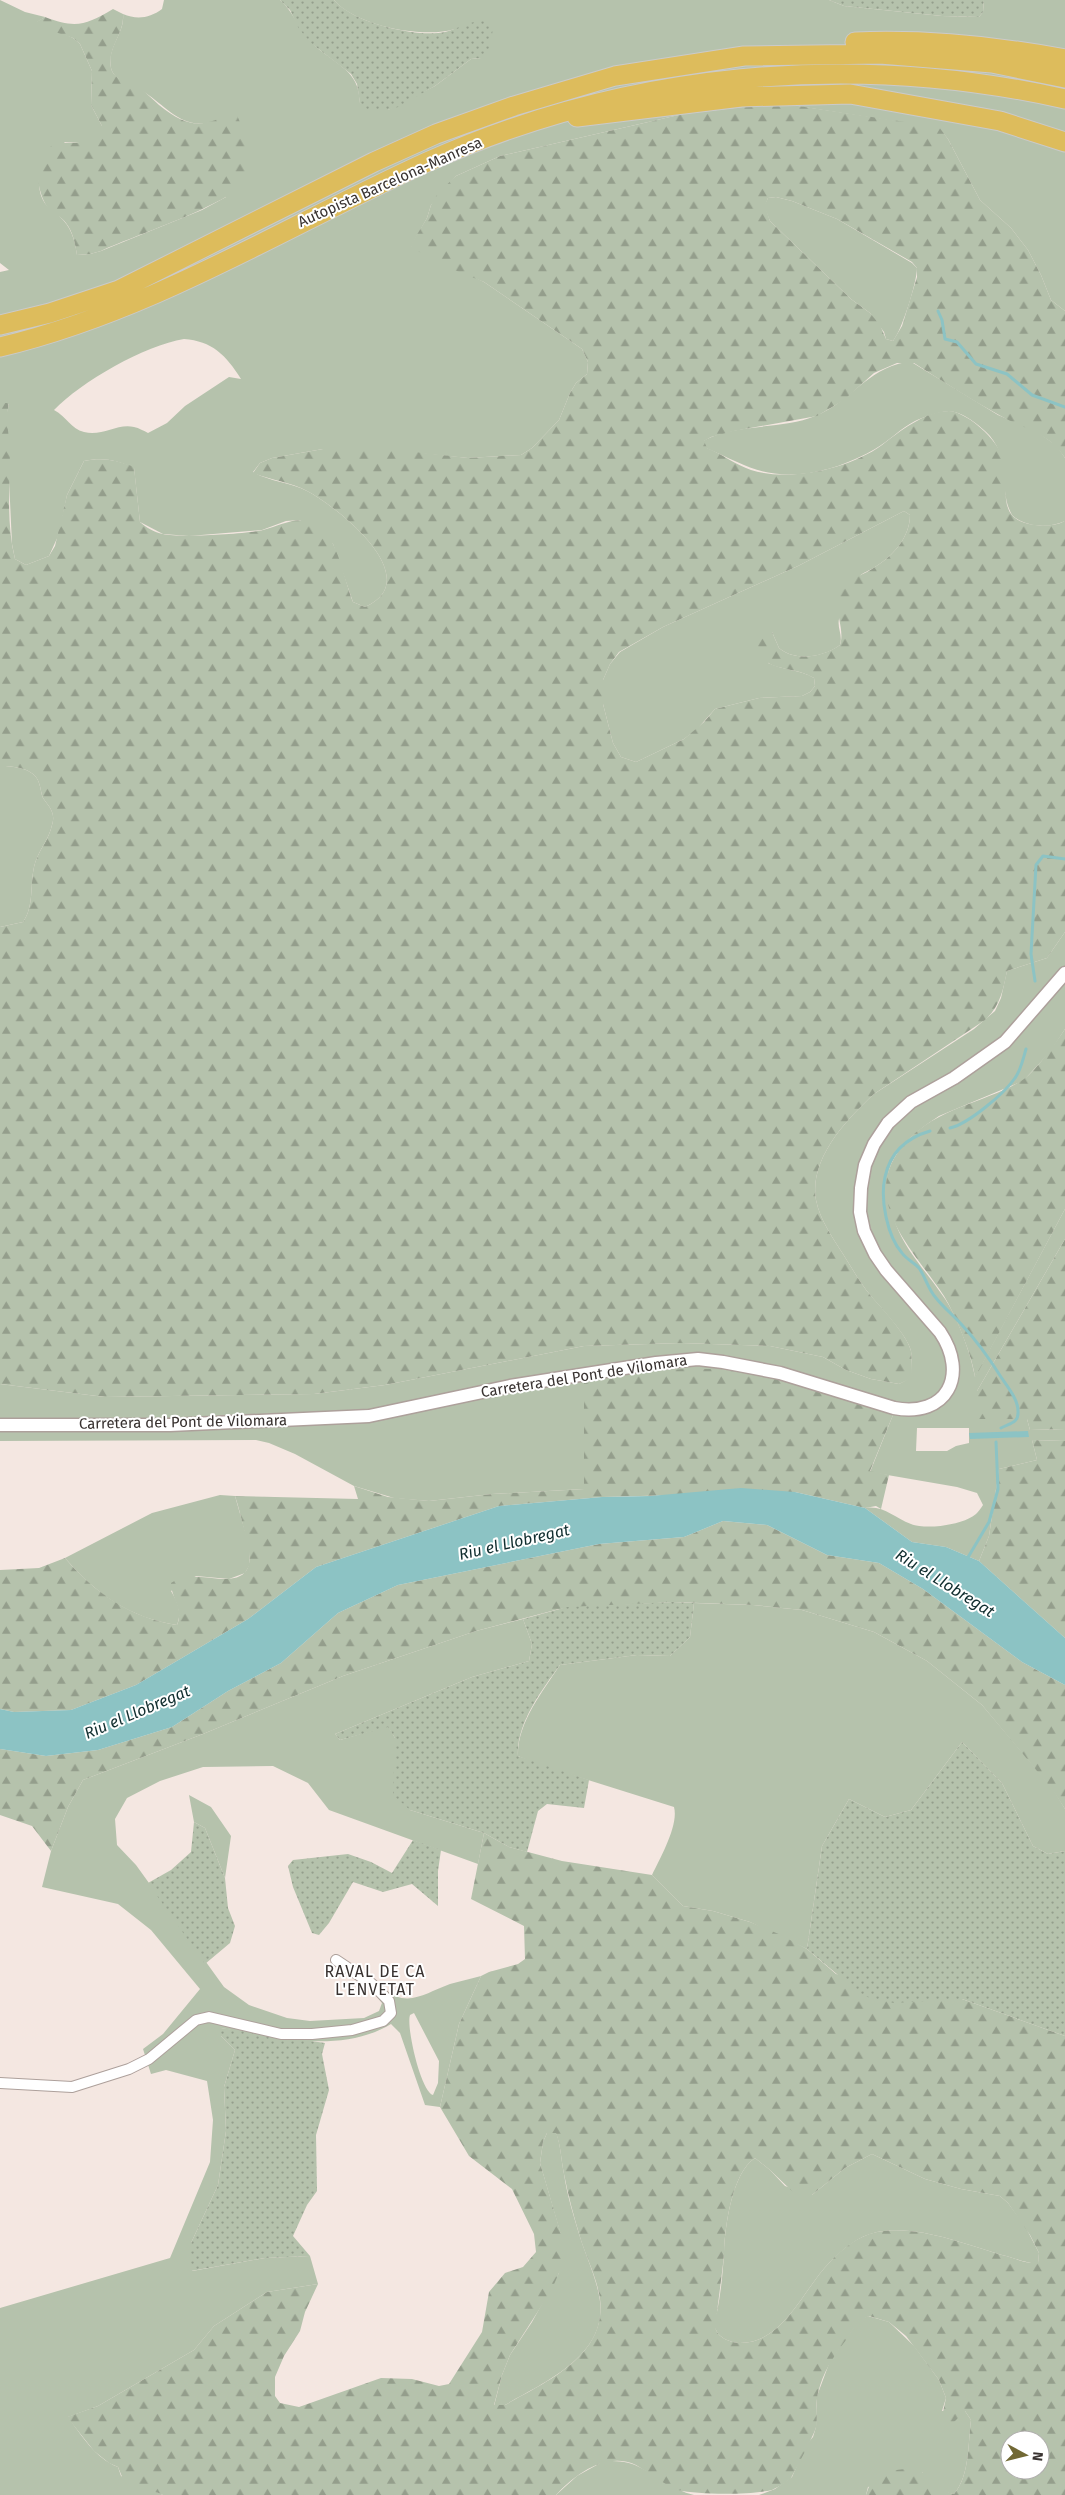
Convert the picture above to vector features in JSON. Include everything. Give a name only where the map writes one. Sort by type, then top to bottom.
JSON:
[{"type":"highway","points":[[615,76],[648,62],[740,46],[896,40],[999,47],[1065,59]]},
{"type":"highway","name":"Autopista Barcelona-Manresa","points":[[0,325],[50,313],[119,290],[374,162],[436,134],[514,106],[615,76],[744,56],[880,54],[992,62],[1065,78]]},
{"type":"highway","name":"Autopista Barcelona-Manresa","points":[[0,347],[48,336],[153,297],[429,161],[536,121],[617,97],[775,74],[877,73],[960,80],[1065,99]]},
{"type":"highway","points":[[536,121],[741,97],[850,94],[1000,121],[1065,142]]},
{"type":"street","name":"Carretera del Pont de Vilomara","points":[[0,1425],[170,1425],[369,1416],[510,1386],[656,1363],[698,1359],[780,1373],[894,1408],[913,1411],[928,1407],[942,1397],[952,1383],[953,1357],[949,1346],[940,1332],[875,1254],[864,1231],[861,1204],[865,1165],[874,1144],[888,1123],[911,1102],[954,1078],[1005,1042],[1065,973]]},
{"type":"street","points":[[0,2083],[72,2087],[129,2069],[149,2059],[196,2020],[209,2017],[281,2034],[312,2034],[352,2030],[383,2021],[391,2013],[390,2001],[372,1984],[336,1960]]},
{"type":"green space","points":[[0,0],[25,12],[45,17],[37,22],[73,38],[80,44],[92,71],[91,105],[102,126],[103,137],[94,144],[65,142],[39,169],[41,196],[48,207],[63,220],[69,229],[74,239],[77,255],[101,251],[202,210],[226,197],[218,120],[206,123],[186,121],[144,92],[120,80],[111,68],[111,53],[121,28],[123,14],[133,17],[148,16],[162,9],[164,0],[280,0],[308,39],[349,73],[357,86],[360,103],[388,110],[435,86],[471,59],[481,58],[455,29],[442,32],[426,32],[391,28],[358,17],[344,9],[334,0],[829,0],[844,6],[942,16],[979,17],[983,12],[984,0],[1065,0],[1065,311],[1051,300],[1028,250],[1011,228],[980,200],[948,139],[939,128],[778,103],[683,114],[500,156],[456,176],[431,205],[427,218],[411,246],[484,282],[582,349],[588,362],[587,374],[576,383],[559,420],[532,448],[521,455],[468,458],[377,449],[323,449],[272,458],[260,463],[253,472],[300,488],[321,499],[356,527],[371,544],[383,562],[387,579],[382,595],[365,607],[353,602],[333,544],[300,520],[286,521],[262,530],[189,536],[163,534],[140,522],[134,468],[109,460],[84,461],[67,495],[59,534],[49,556],[26,565],[15,559],[12,544],[6,416],[9,404],[0,403],[0,272],[9,270],[0,263]],"holes":[[[184,339],[194,340],[210,346],[224,356],[241,379],[229,377],[185,406],[167,423],[148,433],[128,426],[97,433],[84,432],[76,428],[54,410],[80,388],[114,366],[168,343]]]},
{"type":"green space","points":[[280,0],[334,0],[355,16],[403,31],[419,33],[445,32],[480,21],[486,21],[493,29],[489,50],[481,58],[471,59],[435,86],[398,107],[388,110],[368,110],[360,103],[357,84],[351,74],[312,44],[299,29],[290,10]]},
{"type":"green space","points":[[829,0],[984,0],[983,12],[979,17],[942,16],[844,6]]},
{"type":"green space","points":[[113,9],[123,14],[123,21],[110,60],[115,76],[138,87],[170,113],[188,122],[205,123],[214,121],[235,111],[247,145],[247,172],[244,181],[236,190],[202,209],[101,251],[77,255],[68,226],[44,202],[39,186],[38,168],[43,153],[48,148],[62,143],[90,143],[96,141],[102,137],[102,126],[91,105],[92,71],[80,44],[73,38],[43,28],[36,22],[45,17],[73,24],[88,22]]},
{"type":"green space","points":[[778,103],[939,127],[948,139],[980,200],[1011,228],[1028,250],[1051,300],[1065,311],[1065,458],[1051,442],[988,409],[914,363],[897,363],[874,373],[844,400],[817,416],[734,431],[711,437],[704,441],[707,448],[751,470],[783,475],[801,474],[836,467],[853,461],[882,445],[922,418],[931,414],[952,411],[976,424],[998,449],[1003,459],[1005,470],[1006,501],[1013,517],[1022,522],[1035,525],[1058,524],[1065,521],[1065,932],[1047,958],[1007,971],[997,1004],[985,1020],[874,1094],[863,1104],[832,1141],[818,1170],[815,1185],[818,1207],[831,1235],[863,1286],[894,1322],[909,1345],[912,1378],[899,1384],[871,1379],[846,1370],[823,1357],[770,1346],[681,1343],[584,1346],[385,1385],[314,1394],[105,1397],[0,1384],[0,927],[23,922],[29,910],[34,867],[46,841],[53,817],[43,798],[37,778],[33,774],[17,767],[0,766],[0,403],[9,403],[7,421],[10,450],[9,518],[15,559],[26,565],[49,556],[55,546],[67,495],[84,461],[109,460],[134,467],[140,522],[151,530],[160,533],[183,536],[243,533],[302,520],[316,525],[324,531],[334,546],[353,602],[365,607],[382,595],[387,579],[383,562],[371,544],[356,527],[321,499],[294,485],[253,473],[260,463],[272,458],[323,449],[389,449],[468,458],[521,455],[532,448],[559,420],[576,383],[587,374],[588,362],[582,349],[484,282],[437,263],[410,246],[427,218],[431,205],[438,193],[456,176],[500,156],[683,114]],"holes":[[[776,197],[792,201],[837,219],[912,262],[917,268],[917,277],[902,326],[893,341],[886,339],[880,325],[870,313],[851,299],[770,221],[765,206],[768,198]],[[904,511],[910,515],[909,523],[904,538],[894,552],[882,563],[846,585],[839,596],[840,645],[817,655],[793,655],[779,648],[772,632],[765,629],[758,634],[758,647],[762,656],[768,662],[814,678],[815,686],[810,692],[802,696],[759,698],[715,709],[704,722],[684,739],[636,762],[621,757],[613,743],[603,704],[603,680],[610,664],[619,652],[663,627],[798,566]]]},
{"type":"green space","points":[[776,197],[792,201],[837,219],[912,263],[917,268],[915,284],[908,306],[901,327],[893,341],[886,339],[884,332],[870,313],[851,299],[770,221],[764,206],[768,198]]},
{"type":"green space","points":[[906,362],[913,363],[998,415],[1036,431],[1057,446],[1065,458],[1065,521],[1059,524],[1037,526],[1023,522],[1012,515],[1008,506],[1003,466],[997,446],[982,428],[965,416],[953,412],[940,412],[915,421],[875,449],[858,458],[829,469],[800,474],[773,473],[751,468],[706,448],[703,441],[729,431],[788,423],[815,416],[839,403],[880,372]]},
{"type":"green space","points":[[904,511],[910,515],[904,538],[894,552],[882,563],[860,575],[840,614],[840,645],[818,655],[793,655],[779,648],[772,632],[768,663],[814,678],[815,686],[810,692],[802,696],[759,698],[715,709],[698,728],[684,739],[636,762],[621,757],[613,743],[603,704],[603,680],[610,664],[620,652],[663,627],[798,566]]},
{"type":"green space","points":[[0,766],[17,767],[28,771],[37,778],[43,798],[51,810],[53,820],[34,867],[29,910],[23,922],[0,927]]},
{"type":"green space","points":[[1065,932],[1065,1029],[1050,1052],[1023,1081],[939,1116],[923,1127],[907,1141],[895,1156],[888,1177],[891,1210],[896,1224],[908,1249],[943,1296],[953,1313],[967,1346],[975,1377],[1065,1209],[1065,1239],[977,1391],[977,1419],[1027,1419],[1030,1430],[1065,1429],[1065,1441],[1032,1440],[1037,1460],[999,1469],[989,1536],[979,1561],[946,1547],[912,1542],[865,1508],[878,1508],[911,1524],[926,1527],[954,1524],[963,1521],[976,1514],[983,1505],[977,1493],[957,1487],[870,1472],[893,1415],[585,1380],[584,1489],[492,1494],[429,1501],[394,1498],[354,1486],[295,1454],[269,1443],[256,1440],[0,1441],[0,1384],[105,1397],[314,1394],[385,1385],[584,1346],[681,1343],[770,1346],[823,1357],[846,1370],[871,1379],[899,1384],[912,1377],[909,1345],[900,1330],[863,1286],[824,1222],[816,1200],[815,1185],[818,1170],[824,1155],[841,1128],[874,1094],[974,1029],[995,1011],[1001,998],[1007,971],[1047,958]],"holes":[[[917,1428],[969,1428],[969,1443],[956,1446],[947,1451],[916,1451]]]},
{"type":"green space","points":[[1065,1029],[1065,1209],[975,1378],[974,1369],[958,1324],[944,1296],[905,1241],[894,1221],[887,1202],[886,1181],[893,1161],[908,1140],[920,1129],[962,1106],[992,1095],[1026,1078],[1051,1049]]},
{"type":"green space","points":[[1065,1239],[1065,1429],[1030,1430],[1027,1419],[976,1419],[977,1391]]},
{"type":"green space","points":[[683,1369],[722,1369],[780,1379],[893,1415],[870,1471],[889,1475],[881,1509],[876,1506],[865,1508],[795,1492],[602,1497],[499,1506],[316,1567],[248,1619],[136,1685],[71,1710],[14,1712],[0,1709],[0,1570],[39,1568],[65,1558],[101,1593],[115,1602],[129,1610],[160,1622],[177,1625],[179,1614],[171,1583],[190,1577],[232,1579],[245,1572],[248,1566],[249,1551],[235,1496],[358,1499],[354,1486],[388,1497],[429,1501],[492,1494],[584,1489],[584,1380]]},
{"type":"green space","points":[[1032,1440],[1065,1441],[1065,1638],[979,1561],[989,1536],[999,1469],[1037,1460]]},
{"type":"green space","points":[[220,1495],[235,1496],[250,1549],[249,1566],[245,1573],[229,1579],[196,1576],[171,1591],[178,1608],[177,1625],[144,1617],[115,1602],[89,1583],[65,1558],[152,1513]]},
{"type":"green space","points":[[723,1521],[767,1525],[827,1555],[879,1563],[923,1589],[1022,1662],[1065,1685],[1065,1809],[1052,1789],[982,1705],[927,1661],[874,1632],[802,1610],[753,1605],[673,1602],[559,1609],[476,1631],[343,1676],[203,1734],[83,1780],[68,1807],[51,1851],[32,1826],[0,1815],[0,1749],[46,1756],[98,1750],[172,1727],[228,1691],[281,1663],[338,1613],[398,1585],[599,1544],[684,1537]]},
{"type":"green space","points":[[673,1602],[694,1603],[690,1637],[670,1656],[637,1655],[560,1665],[532,1708],[521,1732],[518,1756],[589,1780],[584,1808],[547,1804],[538,1811],[527,1852],[509,1847],[484,1833],[410,1810],[393,1795],[395,1738],[388,1727],[340,1740],[335,1734],[472,1677],[529,1661],[532,1644],[523,1619],[567,1607]]},
{"type":"green space","points":[[694,1603],[753,1605],[802,1610],[874,1632],[927,1661],[982,1705],[1053,1789],[1065,1809],[1065,1851],[1048,1854],[1033,1846],[1002,1783],[962,1742],[911,1810],[885,1817],[849,1799],[822,1846],[807,1949],[750,1922],[713,1911],[683,1906],[652,1875],[664,1851],[674,1823],[674,1807],[534,1763],[518,1756],[519,1744],[526,1720],[560,1665],[637,1655],[670,1656],[690,1637]]},
{"type":"green space","points":[[523,1619],[532,1644],[529,1661],[472,1677],[335,1734],[340,1740],[388,1726],[395,1738],[410,1810],[484,1833],[478,1864],[329,1810],[308,1783],[273,1766],[203,1767],[160,1781],[127,1798],[115,1819],[117,1845],[136,1865],[224,1987],[249,2005],[287,2018],[310,2021],[364,2018],[379,2011],[382,2003],[377,1997],[385,1989],[401,1998],[417,1997],[450,1984],[481,1976],[459,2024],[440,2107],[425,2105],[400,2033],[391,2024],[372,2033],[351,2039],[330,2041],[285,2039],[221,2028],[221,2036],[235,2050],[224,2087],[226,2131],[218,2185],[191,2243],[192,2271],[265,2258],[310,2256],[318,2284],[267,2292],[214,2326],[194,2350],[98,2406],[68,2417],[84,2439],[102,2458],[118,2467],[121,2476],[163,2495],[0,2495],[0,2308],[170,2258],[210,2162],[213,2120],[207,2081],[166,2070],[151,2074],[143,2049],[163,2034],[200,1989],[151,1930],[118,1904],[42,1887],[51,1851],[68,1807],[83,1780],[203,1734],[343,1676],[476,1631]],"holes":[[[414,2013],[439,2061],[438,2083],[433,2095],[428,2091],[419,2072],[412,2045],[410,2015]]]},
{"type":"green space","points":[[962,1742],[1002,1783],[1033,1846],[1048,1854],[1065,1851],[1065,2036],[962,1999],[894,2003],[863,1996],[807,1949],[822,1846],[849,1799],[885,1817],[911,1810]]},
{"type":"green space","points":[[189,1795],[211,1807],[231,1836],[225,1878],[205,1828],[194,1822]]},
{"type":"green space","points":[[194,1822],[205,1828],[225,1878],[228,1908],[235,1926],[230,1943],[205,1964],[148,1883],[171,1870],[191,1852]]},
{"type":"green space","points":[[484,1833],[509,1847],[562,1861],[652,1875],[683,1906],[713,1911],[750,1922],[781,1935],[807,1949],[836,1974],[930,1999],[962,1999],[1065,2036],[1065,2495],[866,2495],[868,2488],[880,2475],[905,2469],[922,2472],[944,2490],[954,2494],[959,2487],[966,2468],[971,2420],[965,2411],[949,2427],[941,2421],[946,2398],[939,2380],[906,2336],[889,2322],[869,2316],[861,2320],[856,2326],[829,2365],[818,2393],[815,2430],[791,2478],[772,2490],[725,2494],[687,2492],[662,2482],[636,2465],[625,2461],[603,2463],[592,2467],[572,2479],[556,2495],[163,2495],[125,2484],[118,2467],[109,2463],[94,2451],[67,2417],[98,2406],[194,2350],[214,2326],[267,2292],[318,2284],[305,2312],[300,2331],[284,2356],[275,2377],[275,2396],[280,2403],[299,2407],[381,2378],[412,2379],[439,2386],[449,2384],[482,2332],[489,2292],[505,2273],[523,2267],[536,2252],[534,2234],[512,2189],[469,2156],[440,2107],[459,2024],[481,1976],[518,1964],[525,1959],[524,1926],[471,1899]],"holes":[[[547,2133],[556,2133],[573,2214],[599,2291],[600,2319],[594,2336],[584,2352],[570,2365],[538,2387],[505,2405],[494,2405],[502,2375],[510,2355],[551,2291],[563,2264],[564,2244],[540,2163],[543,2142]],[[872,2154],[925,2179],[961,2189],[1000,2196],[1008,2203],[1030,2235],[1039,2253],[1038,2263],[1024,2262],[940,2236],[908,2231],[892,2230],[877,2232],[851,2243],[840,2252],[820,2273],[791,2313],[768,2335],[754,2341],[738,2343],[728,2341],[716,2330],[726,2228],[731,2201],[741,2175],[747,2165],[755,2158],[793,2192],[802,2196],[812,2195],[845,2168]]]},
{"type":"green space","points":[[413,1840],[441,1850],[438,1871],[438,1906],[412,1884],[383,1892],[353,1882],[329,1923],[319,1935],[312,1933],[293,1887],[288,1866],[293,1860],[348,1854],[371,1862],[392,1873]]},
{"type":"green space","points":[[221,2028],[325,2043],[322,2054],[329,2090],[316,2135],[317,2191],[307,2205],[293,2236],[310,2256],[265,2258],[191,2271],[191,2243],[218,2185],[226,2131],[224,2087],[235,2050],[221,2036]]},
{"type":"green space","points":[[556,2132],[571,2206],[599,2295],[600,2316],[595,2334],[586,2349],[572,2363],[539,2386],[505,2405],[494,2406],[502,2375],[510,2355],[532,2322],[559,2273],[561,2235],[540,2163],[543,2142],[547,2133]]},
{"type":"green space","points":[[872,2154],[925,2179],[961,2189],[1000,2196],[1008,2203],[1025,2226],[1039,2253],[1038,2264],[1024,2262],[940,2236],[908,2231],[892,2230],[877,2232],[857,2240],[835,2257],[820,2273],[791,2313],[768,2335],[754,2341],[738,2343],[728,2341],[717,2333],[715,2321],[721,2290],[728,2215],[735,2187],[747,2165],[755,2158],[785,2186],[812,2195],[845,2168]]},
{"type":"green space","points":[[868,2316],[889,2322],[914,2346],[939,2380],[946,2398],[942,2411],[965,2411],[971,2420],[966,2468],[959,2487],[954,2494],[944,2492],[922,2472],[868,2487],[866,2495],[759,2495],[775,2489],[792,2477],[806,2445],[813,2437],[816,2427],[817,2396],[830,2361],[859,2320]]},
{"type":"green space","points":[[604,2461],[632,2464],[686,2493],[694,2495],[556,2495],[577,2476]]},
{"type":"water","points":[[1028,1431],[1029,1437],[970,1439],[969,1433]]},
{"type":"water","name":"Riu el Llobregat","points":[[741,1488],[795,1492],[865,1508],[912,1542],[946,1547],[979,1561],[1065,1638],[1065,1685],[1022,1662],[923,1589],[879,1563],[827,1555],[767,1525],[723,1521],[684,1537],[599,1544],[398,1585],[338,1613],[281,1663],[228,1691],[172,1727],[98,1750],[46,1756],[0,1749],[0,1709],[14,1712],[71,1710],[136,1685],[248,1619],[316,1567],[499,1506]]},
{"type":"waterway","points":[[938,311],[942,320],[945,339],[957,342],[976,364],[1007,374],[1032,395],[1065,407]]},
{"type":"waterway","points":[[1035,981],[1031,954],[1036,865],[1043,856],[1065,859]]},
{"type":"waterway","points":[[950,1128],[976,1115],[1010,1085],[1022,1064],[1026,1049]]},
{"type":"waterway","points":[[930,1131],[921,1134],[900,1148],[887,1168],[883,1196],[886,1217],[897,1246],[919,1268],[936,1298],[978,1343],[1014,1397],[1018,1406],[1017,1418],[1001,1428]]},
{"type":"waterway","points":[[967,1559],[989,1522],[998,1489],[996,1442]]},
{"type":"district","name":"RAVAL DE CA L'ENVETAT","points":[[375,1980]]}]
